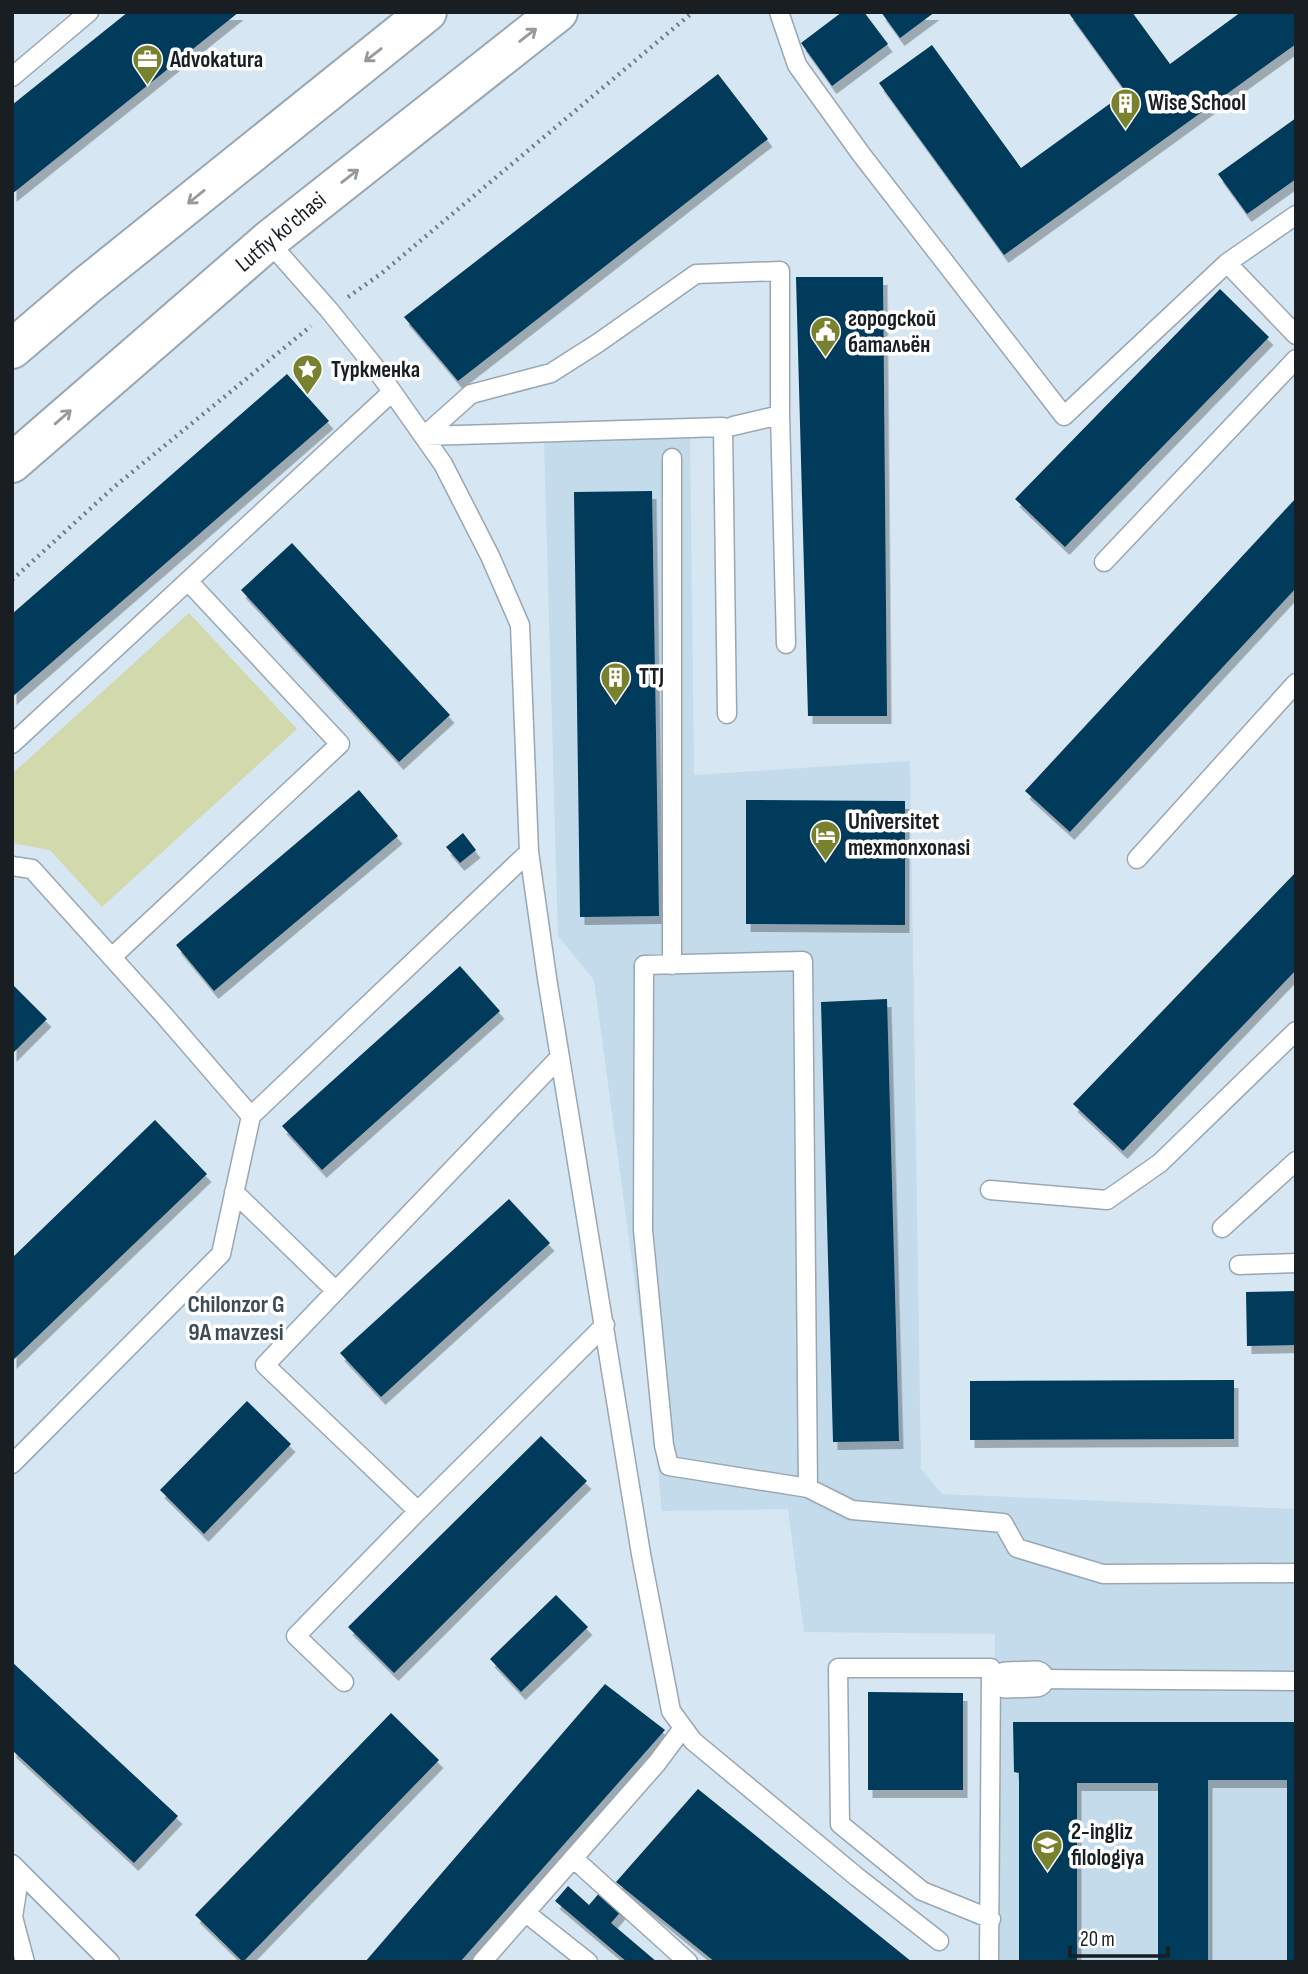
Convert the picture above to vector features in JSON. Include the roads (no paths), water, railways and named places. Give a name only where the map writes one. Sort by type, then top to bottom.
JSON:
[{"type":"main road","points":[[12,349],[97,277],[427,12]]},
{"type":"main road","name":"Lutfiy ko'chasi","points":[[12,463],[268,241],[558,12]]},
{"type":"lane","points":[[12,76],[89,12]]},
{"type":"lane","points":[[779,12],[797,65],[857,148],[1064,416],[1227,263],[1296,215]]},
{"type":"lane","points":[[268,241],[329,310],[424,436],[449,475],[490,556],[520,625],[529,852],[641,1554],[671,1711],[693,1741],[939,1941]]},
{"type":"lane","points":[[1227,263],[1296,335]]},
{"type":"lane","points":[[424,436],[471,394],[551,373],[696,274],[780,271],[780,415],[786,644]]},
{"type":"lane","points":[[1104,562],[1296,359]]},
{"type":"lane","points":[[12,744],[392,392]]},
{"type":"lane","points":[[733,426],[780,415]]},
{"type":"lane","points":[[424,436],[723,427],[727,714]]},
{"type":"lane","points":[[672,965],[673,458]]},
{"type":"lane","points":[[112,957],[340,744],[188,581]]},
{"type":"lane","points":[[1137,859],[1296,683]]},
{"type":"lane","points":[[12,1464],[221,1254],[251,1116],[529,852]]},
{"type":"lane","points":[[12,866],[32,869],[251,1116]]},
{"type":"lane","points":[[808,1488],[803,961],[644,965],[643,1230],[669,1466],[808,1488],[852,1510],[1003,1523],[1017,1548],[1103,1574],[1296,1573]]},
{"type":"lane","points":[[990,1190],[1107,1200],[1160,1163],[1296,1031]]},
{"type":"lane","points":[[418,1511],[265,1365],[560,1056]]},
{"type":"lane","points":[[1222,1228],[1296,1161]]},
{"type":"lane","points":[[234,1192],[336,1291]]},
{"type":"lane","points":[[1239,1265],[1296,1263]]},
{"type":"lane","points":[[344,1682],[296,1636],[605,1325]]},
{"type":"lane","points":[[989,1962],[991,1919],[991,1668],[838,1668],[840,1824],[922,1891],[991,1919]]},
{"type":"lane","points":[[1021,1680],[1296,1681]]},
{"type":"lane","points":[[482,1962],[657,1763],[683,1728]]},
{"type":"lane","points":[[573,1858],[688,1962]]},
{"type":"lane","points":[[16,1868],[13,1917],[25,1962]]},
{"type":"lane","points":[[16,1868],[110,1962]]},
{"type":"lane","points":[[526,1913],[588,1962]]},
{"type":"place","name":"Advokatura","points":[[147,87]]},
{"type":"place","name":"Wise School","points":[[1125,130]]},
{"type":"place","name":"городской батальён","points":[[825,359]]},
{"type":"place","name":"Туркменка","points":[[308,397]]},
{"type":"place","name":"TTJ","points":[[616,704]]},
{"type":"place","name":"Universitet mexmonxonasi","points":[[825,862]]},
{"type":"place","name":"2-ingliz filologiya","points":[[1048,1872]]},
{"type":"district","name":"Chilonzor G 9A mavzesi","points":[[236,1318]]}]
